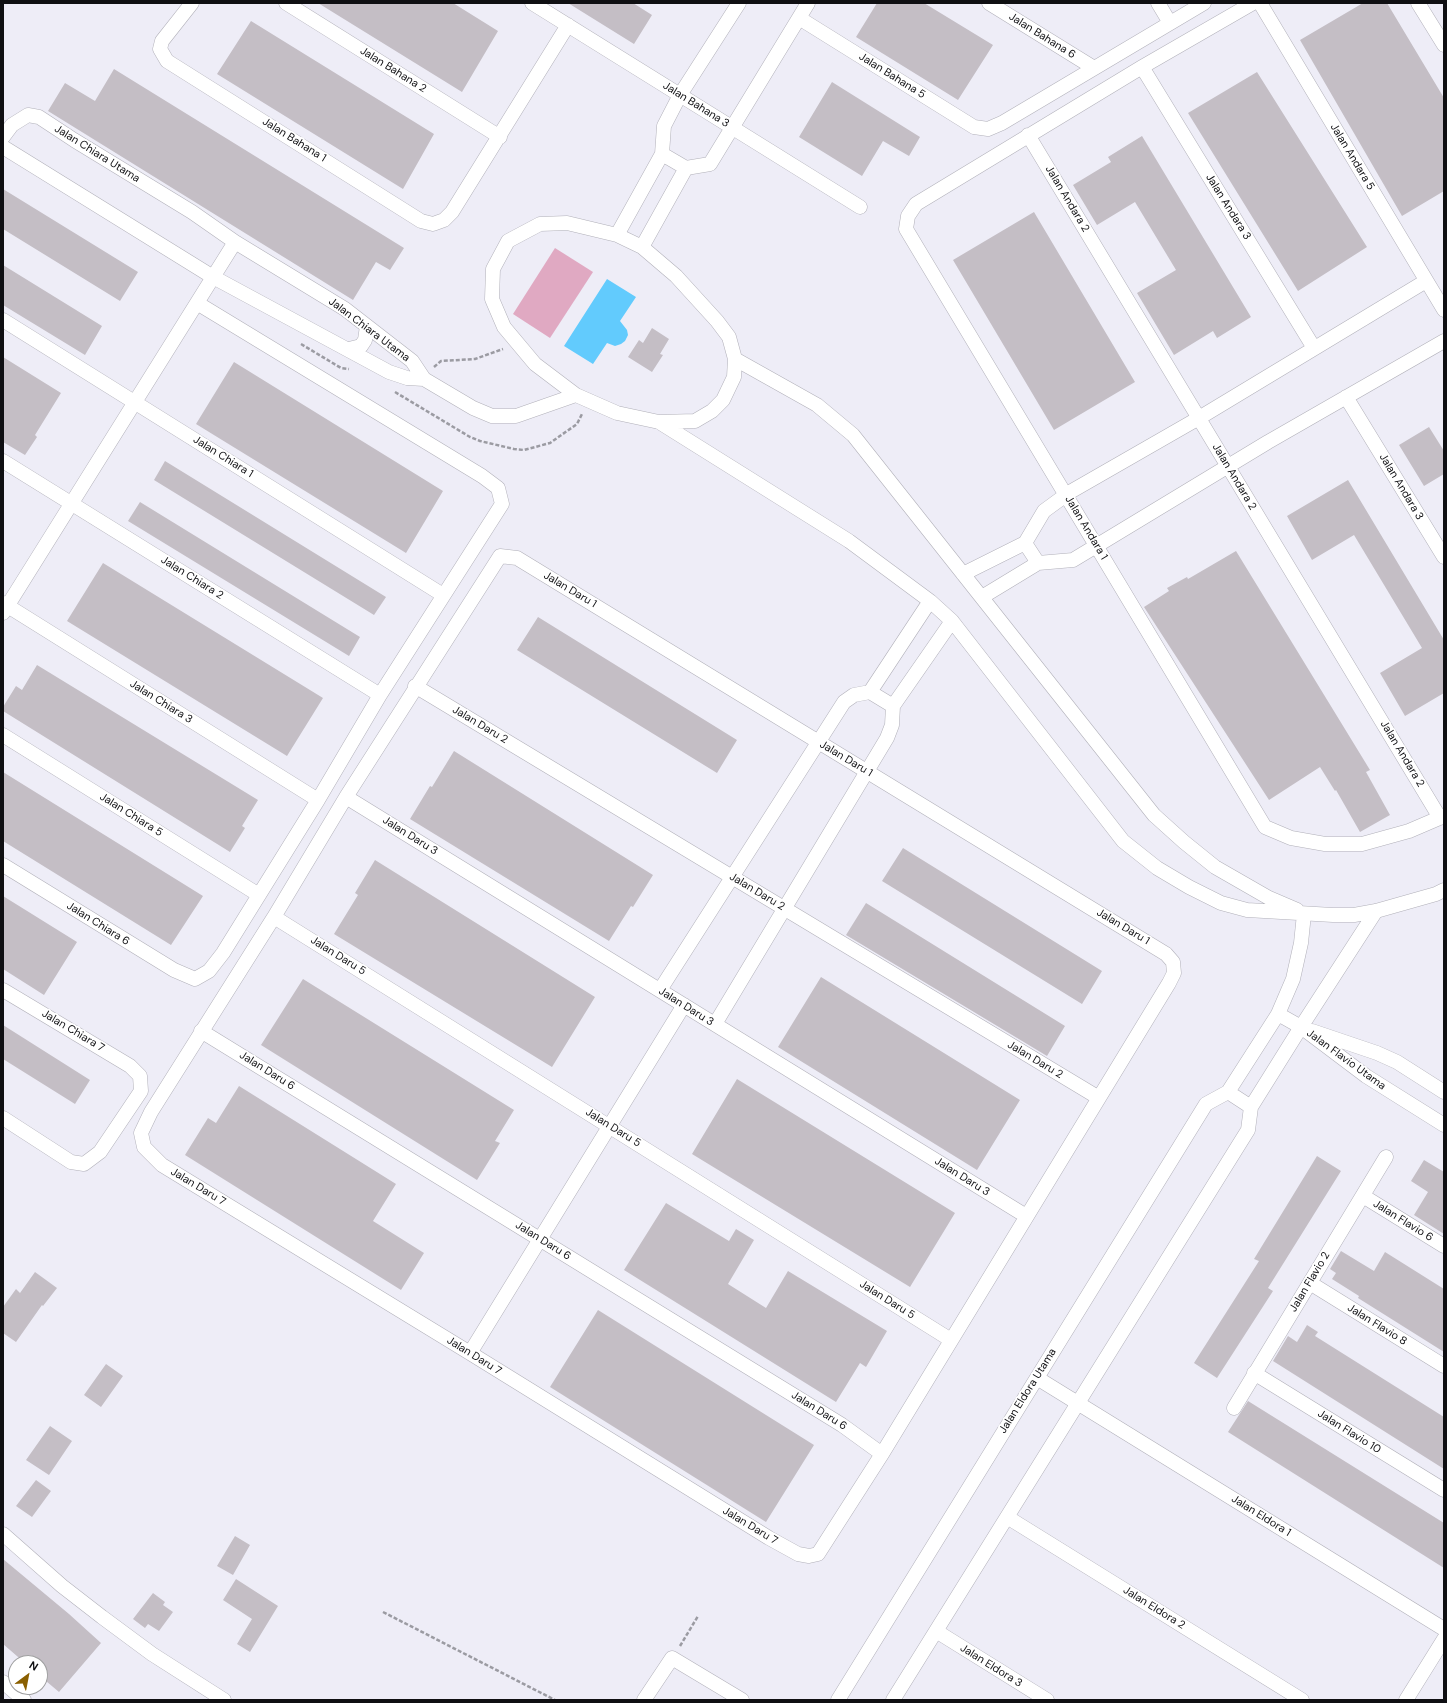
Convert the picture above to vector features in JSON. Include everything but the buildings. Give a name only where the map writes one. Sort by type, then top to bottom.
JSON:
[{"type":"street","name":"Jalan Bahana 1","points":[[192,3],[162,41],[160,49],[167,60],[421,221],[433,224],[444,220],[452,212],[500,136]]},
{"type":"street","name":"Jalan Bahana 2","points":[[286,3],[500,136]]},
{"type":"street","name":"Jalan Bahana 3","points":[[532,3],[860,207]]},
{"type":"street","points":[[617,235],[662,154],[664,126],[680,95],[739,3]]},
{"type":"street","points":[[662,154],[686,168],[710,164],[808,3]]},
{"type":"street","name":"Jalan Bahana 6","points":[[989,3],[1094,68]]},
{"type":"street","points":[[1006,3],[1016,20]]},
{"type":"street","points":[[1158,3],[1170,23]]},
{"type":"street","points":[[1094,68],[1204,3]]},
{"type":"street","points":[[1028,136],[1142,67],[1253,3]]},
{"type":"street","name":"Jalan Andara 5","points":[[1260,3],[1443,307]]},
{"type":"street","points":[[1418,3],[1444,45]]},
{"type":"street","name":"Jalan Bahana 5","points":[[799,18],[974,127],[988,129],[1002,123],[1094,68]]},
{"type":"street","points":[[500,136],[568,25]]},
{"type":"street","name":"Jalan Andara 3","points":[[1142,67],[1314,348]]},
{"type":"street","name":"Jalan Chiara Utama","points":[[3,137],[12,125],[28,115],[39,117],[192,212],[234,242],[345,309],[412,361],[424,379]]},
{"type":"street","name":"Jalan Andara 1","points":[[1028,136],[916,204],[908,216],[906,229],[1265,827],[1291,838],[1326,844],[1362,844],[1409,831],[1442,817]]},
{"type":"street","name":"Jalan Andara 2","points":[[1028,136],[1442,817]]},
{"type":"street","name":"Jalan Chiara Utama","points":[[3,147],[213,277],[349,349],[389,372],[408,378],[424,379]]},
{"type":"street","points":[[642,247],[686,168]]},
{"type":"street","points":[[567,223],[617,235],[642,247],[676,276],[717,321],[729,337],[735,359],[734,377],[723,400],[712,411],[695,420],[659,422],[617,413],[576,395],[534,364],[504,327],[492,299],[493,269],[508,241],[540,224],[567,223]]},
{"type":"street","points":[[4,608],[72,503],[234,242]]},
{"type":"street","points":[[963,574],[1025,543],[1044,511],[1066,495],[1199,418],[1426,281]]},
{"type":"street","points":[[197,303],[475,472],[498,488],[502,504],[380,695],[318,800],[259,895]]},
{"type":"street","name":"Jalan Chiara 1","points":[[3,320],[443,595]]},
{"type":"street","points":[[349,349],[361,346],[365,340],[367,326]]},
{"type":"street","points":[[982,597],[1038,563],[1073,560],[1228,466],[1444,341]]},
{"type":"street","points":[[735,359],[817,405],[853,435],[1154,815],[1215,867],[1269,898],[1304,914]]},
{"type":"street","points":[[424,379],[473,408],[492,416],[516,416],[576,395]]},
{"type":"street","name":"Jalan Andara 3","points":[[1346,397],[1444,557]]},
{"type":"street","points":[[659,422],[849,541],[930,601],[952,621],[1123,841],[1158,868],[1189,888],[1221,903],[1247,910],[1304,914],[1354,915],[1376,911],[1436,894],[1444,890]]},
{"type":"street","name":"Jalan Chiara 2","points":[[3,461],[380,695]]},
{"type":"street","points":[[1025,543],[1038,563]]},
{"type":"street","name":"Jalan Daru 1","points":[[415,686],[500,556],[517,558],[1166,954],[1173,962],[1174,973],[1099,1098]]},
{"type":"street","points":[[870,692],[930,601]]},
{"type":"street","name":"Jalan Chiara 3","points":[[4,608],[318,800]]},
{"type":"street","points":[[715,1024],[887,738],[892,725],[893,706],[952,621]]},
{"type":"street","points":[[201,1031],[274,917],[346,796],[415,686]]},
{"type":"street","name":"Jalan Daru 2","points":[[415,686],[1099,1098]]},
{"type":"street","points":[[660,990],[844,702],[854,695],[870,692],[893,706]]},
{"type":"street","name":"Jalan Chiara 5","points":[[3,735],[259,895]]},
{"type":"street","name":"Jalan Daru 3","points":[[346,796],[1026,1216]]},
{"type":"street","name":"Jalan Chiara 6","points":[[3,865],[174,970],[195,980],[209,971],[224,953],[259,895]]},
{"type":"street","points":[[893,1700],[1248,1130],[1251,1107],[1300,1027],[1376,911]]},
{"type":"street","points":[[1251,1107],[1228,1092],[1278,1014],[1293,979],[1301,943],[1304,914]]},
{"type":"street","name":"Jalan Daru 5","points":[[274,917],[951,1340]]},
{"type":"street","name":"Jalan Chiara 7","points":[[3,990],[130,1066],[140,1076],[141,1091],[100,1152],[84,1164],[72,1162],[3,1118]]},
{"type":"street","points":[[470,1353],[684,1005]]},
{"type":"street","points":[[1278,1014],[1300,1027]]},
{"type":"street","name":"Jalan Flavio Utama","points":[[1300,1027],[1377,1053],[1398,1062],[1444,1092]]},
{"type":"street","name":"Jalan Flavio Utama","points":[[1300,1027],[1366,1076],[1444,1125]]},
{"type":"street","name":"Jalan Daru 7","points":[[201,1031],[151,1112],[141,1134],[144,1147],[162,1165],[769,1538],[798,1554],[809,1556],[818,1554],[882,1454]]},
{"type":"street","name":"Jalan Daru 6","points":[[201,1031],[842,1425],[882,1454]]},
{"type":"street","name":"Jalan Eldora Utama","points":[[838,1700],[1206,1104],[1228,1092]]},
{"type":"street","points":[[882,1454],[1099,1098]]},
{"type":"street","name":"Jalan Flavio 2","points":[[1234,1408],[1386,1157]]},
{"type":"street","name":"Jalan Flavio 6","points":[[1363,1196],[1444,1246]]},
{"type":"street","name":"Jalan Flavio 8","points":[[1310,1283],[1444,1366]]},
{"type":"street","name":"Jalan Flavio 10","points":[[1254,1374],[1444,1490]]},
{"type":"street","name":"Jalan Eldora 1","points":[[1037,1378],[1444,1629]]},
{"type":"street","name":"Jalan Eldora 2","points":[[1007,1517],[1302,1700]]},
{"type":"street","points":[[3,1534],[62,1586],[102,1617],[152,1654],[224,1700]]},
{"type":"street","name":"Jalan Eldora 3","points":[[936,1631],[1047,1700]]},
{"type":"street","points":[[1406,1700],[1444,1639]]},
{"type":"street","points":[[644,1700],[672,1658],[742,1700]]},
{"type":"street","points":[[3,1682],[24,1700]]},
{"type":"path","points":[[424,379],[441,361],[475,359],[519,345]]},
{"type":"path","points":[[383,1612],[555,1700]]},
{"type":"path","points":[[672,1658],[698,1616]]},
{"type":"shaded area","points":[[555,248],[593,272],[550,338],[513,314]]},
{"type":"water","points":[[607,279],[636,297],[620,321],[627,330],[628,335],[625,341],[615,346],[607,343],[593,364],[564,346]]}]
